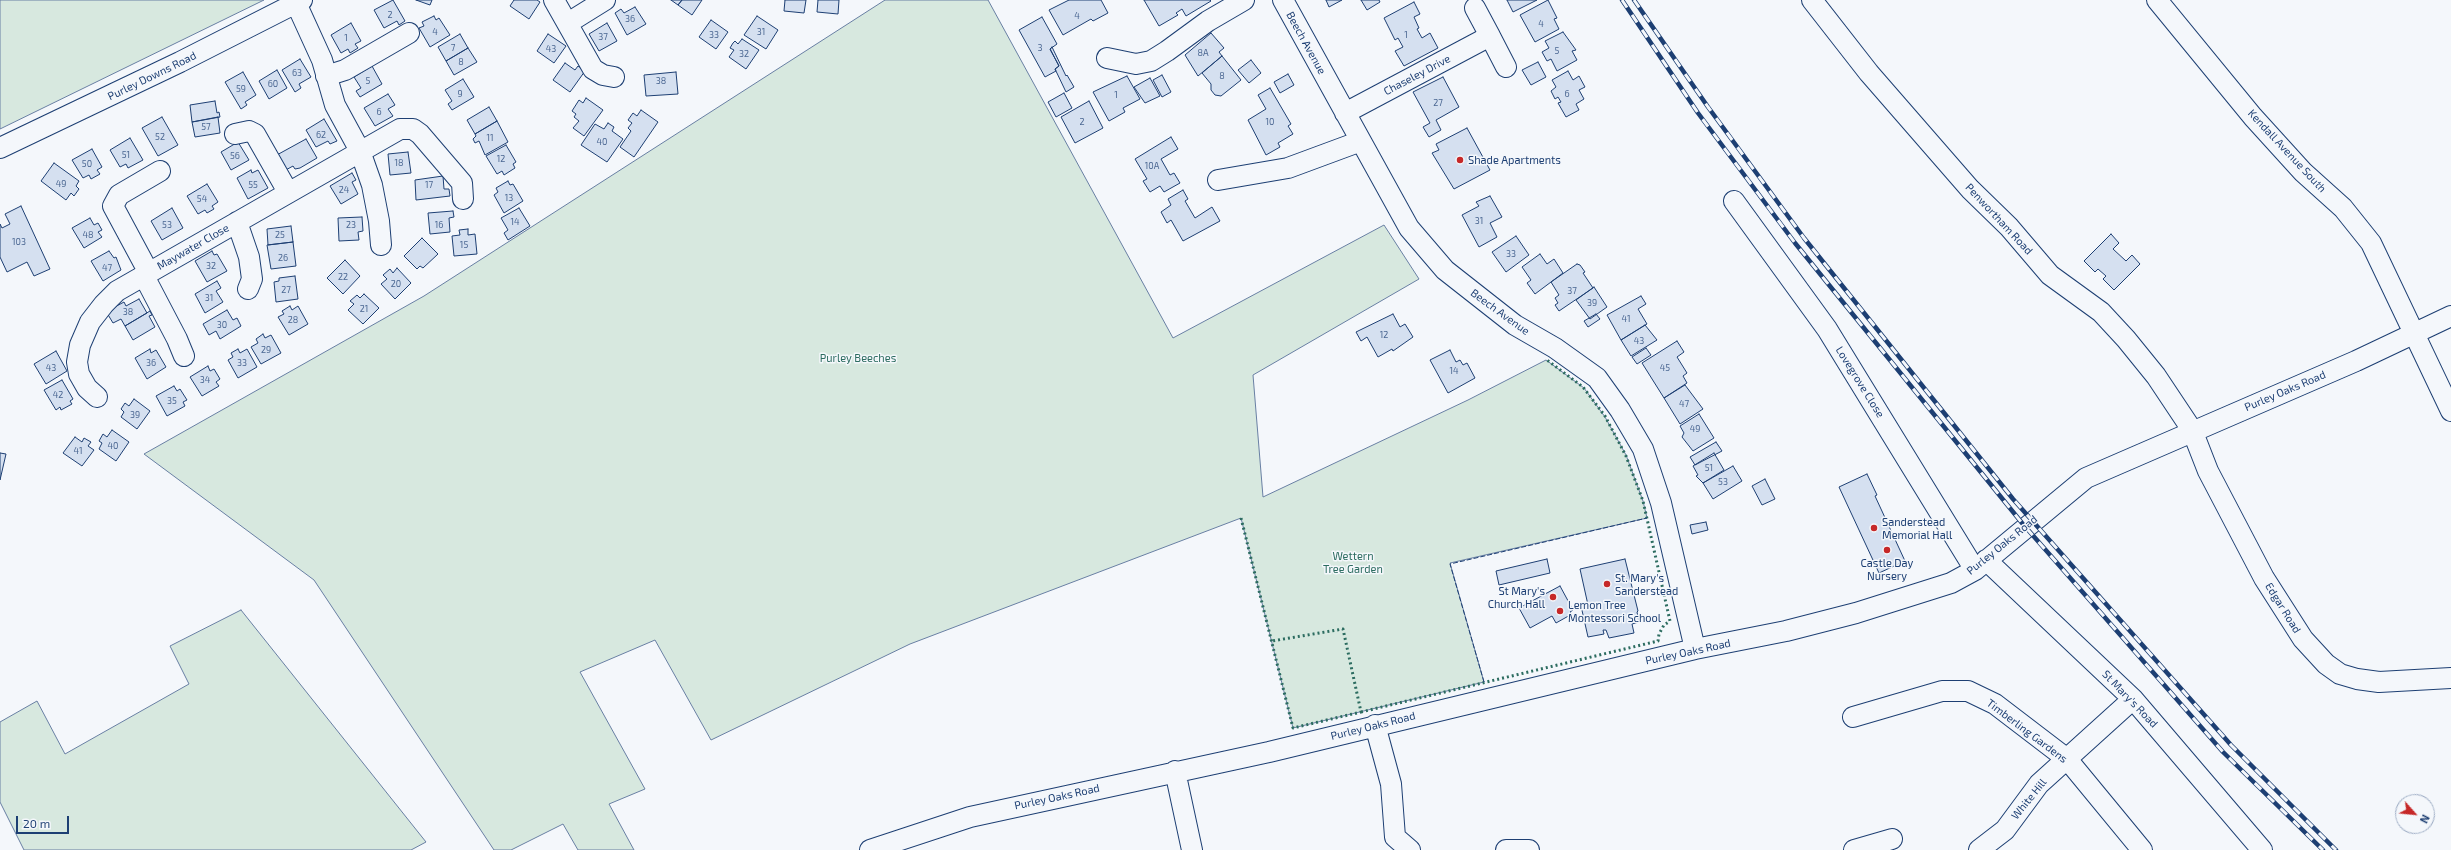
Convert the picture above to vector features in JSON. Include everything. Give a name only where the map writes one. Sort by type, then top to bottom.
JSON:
[{"type":"street","points":[[554,0],[568,22],[593,69],[603,75],[614,77]]},
{"type":"street","points":[[568,22],[605,0]]},
{"type":"street","points":[[1107,58],[1136,64],[1151,61],[1168,51],[1208,21],[1244,0]]},
{"type":"street","name":"Beech Avenue","points":[[1283,0],[1409,228],[1445,270],[1515,325],[1555,348],[1597,378],[1620,410],[1643,449],[1661,502],[1695,649]]},
{"type":"street","name":"Penwortham Road","points":[[1812,0],[1869,73],[1970,189],[2009,227],[2050,275],[2101,312],[2126,339],[2156,376],[2192,430]]},
{"type":"street","name":"Kendall Avenue South","points":[[2157,0],[2254,117],[2303,172],[2343,208],[2371,243],[2451,411]]},
{"type":"street","points":[[299,2],[322,60],[335,105],[360,150],[372,185],[380,221],[381,245]]},
{"type":"street","name":"Purley Downs Road","points":[[0,148],[180,62],[299,2]]},
{"type":"street","points":[[1475,8],[1506,67]]},
{"type":"street","points":[[326,76],[345,70],[409,33]]},
{"type":"street","name":"Chaseley Drive","points":[[1345,113],[1490,36]]},
{"type":"street","name":"Maywater Close","points":[[97,397],[87,388],[79,374],[77,362],[80,345],[90,322],[104,304],[117,292],[360,150],[400,129],[413,129],[420,134],[462,183],[463,199]]},
{"type":"street","points":[[235,134],[249,131],[255,134],[288,192]]},
{"type":"street","points":[[1218,180],[1288,168],[1361,141]]},
{"type":"street","name":"Maywater Close","points":[[160,171],[119,195],[113,206],[184,356]]},
{"type":"street","name":"Lovegrove Close","points":[[1734,201],[1827,329],[1981,565]]},
{"type":"street","name":"Maywater Close","points":[[237,222],[249,257],[252,279],[248,289]]},
{"type":"street","name":"Purley Oaks Road","points":[[870,850],[970,817],[1175,771],[1269,752],[1375,725],[1695,649],[1786,631],[1856,613],[1952,583],[1981,565],[2086,478],[2192,430],[2356,360],[2413,332],[2451,316]]},
{"type":"street","name":"Edgar Road","points":[[2192,430],[2208,471],[2264,578],[2303,639],[2326,664],[2340,674],[2357,679],[2379,682],[2451,678]]},
{"type":"street","name":"St Mary's Road","points":[[1981,565],[2133,699],[2262,850]]},
{"type":"street","name":"Timberling Gardens","points":[[1853,717],[1876,719],[1942,691],[1968,691],[1995,704],[2067,759],[2142,850]]},
{"type":"street","name":"White Hill","points":[[1979,850],[2005,830],[2039,784],[2133,699]]},
{"type":"street","points":[[1375,725],[1391,784],[1395,837],[1410,850]]},
{"type":"street","points":[[1175,771],[1192,850]]},
{"type":"street","points":[[1854,850],[1892,839]]},
{"type":"street","points":[[1506,850],[1529,850]]},
{"type":"green space","points":[[0,0],[264,0],[0,129]]},
{"type":"green space","name":"Purley Beeches","points":[[885,0],[988,0],[1173,338],[1384,225],[1419,279],[1253,375],[1263,497],[1468,400],[1546,360],[1584,388],[1605,417],[1626,455],[1643,501],[1647,518],[1450,563],[1484,682],[1293,728],[1241,518],[910,644],[711,740],[655,640],[580,672],[645,789],[609,804],[634,850],[578,850],[563,824],[511,850],[494,850],[314,580],[144,454],[424,296]]},
{"type":"green space","points":[[241,610],[426,842],[411,850],[24,850],[0,802],[0,722],[37,701],[65,754],[189,684],[170,646]]},
{"type":"building","points":[[393,0],[405,21],[399,25],[397,21],[384,28],[374,10]]},
{"type":"building","points":[[416,0],[432,0],[430,5]]},
{"type":"building","points":[[514,0],[537,0],[540,2],[529,19],[510,6]]},
{"type":"building","points":[[671,0],[682,0],[678,5]]},
{"type":"building","points":[[682,0],[702,0],[692,15],[678,5]]},
{"type":"building","points":[[785,0],[806,0],[804,13],[784,11]]},
{"type":"building","points":[[818,0],[839,0],[838,14],[817,12]]},
{"type":"building","points":[[1069,0],[1101,0],[1108,13],[1093,21],[1091,19],[1063,35],[1049,10]]},
{"type":"building","points":[[1144,0],[1211,1],[1186,16],[1182,9],[1176,13],[1178,15],[1159,26]]},
{"type":"building","points":[[1326,0],[1342,0],[1329,7]]},
{"type":"building","points":[[1361,0],[1379,0],[1380,2],[1367,10]]},
{"type":"building","points":[[1507,0],[1537,0],[1513,12]]},
{"type":"building","points":[[1548,0],[1557,18],[1554,19],[1559,29],[1535,42],[1520,15]]},
{"type":"building","points":[[1414,2],[1420,14],[1414,17],[1419,28],[1417,29],[1422,38],[1430,33],[1438,48],[1404,66],[1395,51],[1403,47],[1398,38],[1395,40],[1384,18]]},
{"type":"building","points":[[635,7],[646,24],[627,35],[615,13],[621,9],[624,13]]},
{"type":"building","points":[[434,16],[436,20],[439,18],[450,35],[430,47],[419,28],[424,26],[422,22]]},
{"type":"building","points":[[757,16],[778,30],[766,49],[744,35]]},
{"type":"building","points":[[1042,17],[1057,44],[1050,49],[1059,66],[1055,69],[1056,71],[1045,77],[1019,30]]},
{"type":"building","points":[[711,20],[728,32],[716,49],[699,37]]},
{"type":"building","points":[[351,23],[361,41],[355,44],[358,48],[350,53],[348,49],[341,53],[331,35]]},
{"type":"building","points":[[607,23],[617,41],[599,51],[589,34]]},
{"type":"building","points":[[1563,32],[1576,50],[1572,51],[1577,60],[1557,71],[1551,59],[1547,61],[1542,52],[1549,48],[1545,41]]},
{"type":"building","points":[[1211,33],[1224,48],[1219,52],[1222,56],[1198,76],[1185,55]]},
{"type":"building","points":[[460,34],[468,48],[446,61],[438,47]]},
{"type":"building","points":[[548,34],[566,46],[554,63],[537,51]]},
{"type":"building","points":[[742,39],[759,50],[746,69],[729,57],[734,50],[730,48],[733,43],[735,41],[738,44]]},
{"type":"building","points":[[1052,47],[1066,76],[1067,75],[1074,87],[1066,92],[1055,69],[1059,66],[1050,49]]},
{"type":"building","points":[[468,48],[477,62],[454,75],[446,61]]},
{"type":"building","points":[[1222,56],[1241,80],[1221,96],[1215,95],[1211,90],[1211,84],[1202,73]]},
{"type":"building","points":[[300,59],[311,77],[299,84],[301,88],[295,92],[282,70]]},
{"type":"building","points":[[1251,60],[1261,73],[1249,83],[1238,70]]},
{"type":"building","points":[[1538,62],[1546,77],[1531,85],[1522,70]]},
{"type":"building","points":[[565,63],[575,70],[578,66],[585,71],[570,92],[553,80]]},
{"type":"building","points":[[372,66],[382,84],[360,97],[356,91],[361,88],[354,77]]},
{"type":"building","points":[[277,70],[287,88],[269,99],[259,81]]},
{"type":"building","points":[[1568,71],[1573,80],[1579,76],[1585,87],[1579,90],[1584,99],[1576,104],[1579,110],[1566,117],[1558,103],[1561,102],[1558,97],[1555,99],[1551,91],[1556,87],[1552,80]]},
{"type":"building","points":[[243,72],[256,95],[245,102],[247,105],[241,109],[225,82]]},
{"type":"building","points":[[676,72],[678,94],[646,96],[644,75]]},
{"type":"building","points":[[1288,74],[1294,85],[1280,93],[1274,82]]},
{"type":"building","points":[[1162,75],[1171,92],[1162,97],[1153,80]]},
{"type":"building","points":[[1127,76],[1140,99],[1123,108],[1125,112],[1109,121],[1093,92]]},
{"type":"building","points":[[1443,77],[1459,107],[1436,120],[1441,130],[1429,137],[1423,127],[1430,123],[1413,92]]},
{"type":"building","points":[[1150,78],[1160,96],[1145,103],[1134,87]]},
{"type":"building","points":[[463,79],[474,97],[452,110],[448,104],[452,101],[445,90]]},
{"type":"building","points":[[1270,88],[1291,124],[1288,126],[1293,134],[1278,143],[1280,147],[1266,155],[1248,120],[1266,109],[1258,95]]},
{"type":"building","points":[[1064,93],[1072,108],[1056,117],[1048,102]]},
{"type":"building","points":[[388,94],[395,105],[388,109],[393,116],[375,126],[364,108]]},
{"type":"building","points":[[586,98],[603,110],[584,136],[573,128],[579,121],[574,117],[576,114],[572,111],[579,100],[583,103]]},
{"type":"building","points":[[215,101],[217,113],[219,112],[220,117],[192,122],[190,105]]},
{"type":"building","points":[[1089,101],[1103,128],[1075,143],[1061,117]]},
{"type":"building","points":[[489,107],[497,121],[475,134],[467,120]]},
{"type":"building","points":[[641,110],[658,122],[634,157],[620,147],[631,131],[628,128],[632,123],[628,120],[633,113],[637,116]]},
{"type":"building","points":[[162,117],[178,145],[158,156],[142,128]]},
{"type":"building","points":[[218,117],[220,133],[195,137],[192,122]]},
{"type":"building","points":[[324,119],[337,141],[330,144],[328,141],[316,147],[306,130]]},
{"type":"building","points":[[497,121],[508,142],[485,155],[479,141],[475,143],[473,139],[476,136],[475,134]]},
{"type":"building","points":[[608,123],[614,127],[612,131],[623,139],[607,162],[581,145],[595,124],[604,129]]},
{"type":"building","name":"Shade Apartments","points":[[1467,128],[1490,170],[1454,189],[1432,153],[1439,150],[1436,144]]},
{"type":"building","points":[[1171,137],[1178,149],[1161,159],[1170,175],[1174,173],[1180,183],[1164,192],[1160,186],[1150,192],[1143,181],[1147,179],[1135,159]]},
{"type":"building","points":[[130,138],[143,160],[128,168],[126,164],[120,167],[110,150]]},
{"type":"building","points":[[306,139],[317,158],[300,168],[295,169],[293,166],[284,171],[275,156]]},
{"type":"building","points":[[238,142],[249,160],[231,170],[221,152]]},
{"type":"building","points":[[506,145],[516,162],[513,164],[515,168],[504,175],[502,171],[497,174],[486,156]]},
{"type":"building","points":[[92,149],[102,167],[97,170],[100,174],[91,179],[89,175],[83,178],[72,160]]},
{"type":"building","points":[[408,152],[411,173],[390,175],[388,154]]},
{"type":"building","points":[[54,163],[79,181],[76,186],[79,189],[74,196],[71,193],[66,200],[41,181]]},
{"type":"building","points":[[251,170],[252,173],[258,170],[268,188],[248,199],[237,178]]},
{"type":"building","points":[[352,173],[356,180],[352,182],[358,194],[341,204],[330,186]]},
{"type":"building","points":[[443,176],[444,189],[449,189],[450,196],[416,200],[415,180]]},
{"type":"building","points":[[508,181],[510,185],[513,184],[523,201],[504,213],[494,195],[498,192],[496,188]]},
{"type":"building","points":[[207,184],[218,202],[212,206],[214,209],[207,213],[205,210],[198,214],[187,196]]},
{"type":"building","points":[[1183,190],[1188,199],[1185,201],[1195,218],[1212,207],[1220,221],[1183,241],[1171,220],[1167,223],[1161,212],[1171,205],[1168,199]]},
{"type":"building","points":[[1490,196],[1502,217],[1490,223],[1497,237],[1479,247],[1462,215],[1479,206],[1476,202]]},
{"type":"building","points":[[21,206],[50,269],[34,276],[27,262],[7,272],[0,257],[0,224],[2,228],[10,224],[5,214]]},
{"type":"building","points":[[172,208],[183,228],[162,240],[151,221]]},
{"type":"building","points":[[519,208],[530,226],[508,240],[504,233],[508,230],[501,218]]},
{"type":"building","points":[[453,211],[454,217],[449,218],[450,232],[430,234],[428,213]]},
{"type":"building","points":[[362,217],[363,231],[358,232],[359,240],[339,241],[338,218]]},
{"type":"building","points":[[90,218],[94,225],[98,223],[102,230],[98,232],[102,237],[84,248],[72,228]]},
{"type":"building","points":[[291,226],[293,242],[268,245],[267,229]]},
{"type":"building","points":[[468,229],[468,235],[475,234],[477,254],[454,256],[452,236],[460,235],[459,230]]},
{"type":"building","points":[[2111,234],[2119,243],[2113,249],[2126,261],[2132,255],[2140,264],[2114,290],[2103,279],[2106,276],[2098,269],[2095,272],[2084,261]]},
{"type":"building","points":[[1516,236],[1529,255],[1506,272],[1492,252]]},
{"type":"building","points":[[422,238],[438,254],[423,268],[420,266],[417,269],[404,256]]},
{"type":"building","points":[[293,242],[296,266],[271,269],[267,245]]},
{"type":"building","points":[[109,251],[114,258],[116,257],[121,270],[103,281],[91,261]]},
{"type":"building","points":[[212,251],[214,255],[217,254],[227,271],[207,282],[195,261]]},
{"type":"building","points":[[1540,254],[1547,264],[1554,259],[1563,273],[1535,294],[1527,283],[1531,280],[1522,267]]},
{"type":"building","points":[[345,260],[360,276],[343,294],[327,278]]},
{"type":"building","points":[[1577,264],[1580,265],[1585,272],[1583,273],[1593,288],[1559,311],[1555,305],[1558,303],[1555,298],[1559,295],[1551,282]]},
{"type":"building","points":[[397,268],[411,283],[395,299],[381,284],[387,279],[383,275],[390,269],[393,273]]},
{"type":"building","points":[[295,276],[298,299],[276,302],[274,282],[279,281],[279,278]]},
{"type":"building","points":[[217,281],[221,288],[216,291],[223,302],[205,313],[195,294]]},
{"type":"building","points":[[1594,287],[1607,307],[1590,319],[1576,300]]},
{"type":"building","points":[[364,294],[379,308],[363,324],[348,310],[354,304],[350,301],[357,295],[360,298]]},
{"type":"building","points":[[1641,296],[1646,304],[1638,309],[1647,324],[1621,340],[1607,315]]},
{"type":"building","points":[[139,299],[147,313],[125,326],[121,319],[113,323],[107,313],[112,311],[111,309],[124,302],[126,306]]},
{"type":"building","points":[[290,306],[292,310],[298,306],[308,324],[289,335],[278,317],[284,314],[282,311]]},
{"type":"building","points":[[227,310],[233,320],[237,318],[241,326],[220,339],[216,331],[209,335],[203,324]]},
{"type":"building","points":[[150,311],[152,315],[149,316],[155,327],[133,340],[125,326]]},
{"type":"building","points":[[1393,314],[1400,327],[1405,324],[1413,337],[1393,351],[1392,349],[1378,357],[1367,337],[1361,341],[1356,332]]},
{"type":"building","points":[[1596,314],[1600,319],[1588,327],[1584,321]]},
{"type":"building","points":[[1645,325],[1657,340],[1631,356],[1621,340]]},
{"type":"building","points":[[263,334],[265,338],[271,335],[281,353],[261,364],[251,347],[258,343],[256,339]]},
{"type":"building","points":[[1677,341],[1684,352],[1677,357],[1687,373],[1683,376],[1687,383],[1664,398],[1642,363]]},
{"type":"building","points":[[1646,348],[1651,355],[1637,364],[1632,357]]},
{"type":"building","points":[[150,349],[151,353],[156,350],[166,367],[147,379],[135,358]]},
{"type":"building","points":[[238,349],[240,353],[247,349],[257,367],[238,378],[228,360],[233,357],[231,353]]},
{"type":"building","points":[[1450,350],[1456,362],[1460,360],[1463,365],[1467,363],[1475,378],[1448,393],[1430,360]]},
{"type":"building","points":[[56,351],[67,371],[46,384],[34,364]]},
{"type":"building","points":[[208,366],[210,371],[214,369],[220,379],[216,382],[219,386],[202,396],[190,377]]},
{"type":"building","points":[[62,380],[73,399],[70,401],[72,404],[61,410],[60,407],[56,410],[44,390]]},
{"type":"building","points":[[1685,385],[1703,409],[1680,424],[1664,398]]},
{"type":"building","points":[[174,386],[177,391],[180,389],[187,400],[183,402],[185,406],[167,416],[156,396]]},
{"type":"building","points":[[134,399],[150,411],[137,429],[121,417],[124,412],[121,409],[125,403],[129,406]]},
{"type":"building","points":[[1699,414],[1714,438],[1693,451],[1682,437],[1684,433],[1680,426]]},
{"type":"building","points":[[112,430],[129,442],[116,461],[99,449],[102,443],[99,441],[103,434],[107,437]]},
{"type":"building","points":[[75,437],[82,442],[84,438],[91,442],[88,446],[94,450],[82,466],[63,453]]},
{"type":"building","points":[[1716,442],[1722,451],[1695,465],[1690,457]]},
{"type":"building","points":[[0,453],[6,454],[0,480]]},
{"type":"building","points":[[1714,453],[1724,470],[1703,483],[1696,476],[1698,475],[1693,466]]},
{"type":"building","points":[[1733,466],[1742,481],[1713,499],[1703,483]]},
{"type":"building","name":"Sanderstead Memorial Hall","points":[[1867,474],[1877,495],[1875,496],[1905,561],[1879,573],[1839,487]]},
{"type":"building","points":[[1765,479],[1775,499],[1762,505],[1752,486]]},
{"type":"building","points":[[1706,522],[1708,530],[1692,534],[1690,525]]},
{"type":"building","points":[[1547,559],[1550,573],[1499,585],[1496,571]]},
{"type":"building","name":"St. Mary's Sanderstead","points":[[1625,559],[1638,611],[1639,622],[1632,624],[1634,633],[1609,638],[1606,630],[1603,630],[1604,634],[1588,637],[1581,606],[1588,605],[1580,569]]},
{"type":"building","name":"St Mary's Church Hall","points":[[1560,586],[1573,610],[1570,612],[1572,614],[1556,623],[1552,616],[1530,628],[1519,608]]},
{"type":"railway","points":[[1622,0],[1698,113],[1795,243],[2022,523],[2223,752],[2323,850]]},
{"type":"railway","points":[[1634,0],[1708,107],[1804,238],[2013,499],[2231,745],[2336,850]]},
{"type":"hedge","points":[[1361,712],[1658,641],[1659,634],[1664,625],[1670,621],[1643,501],[1626,456],[1605,416],[1583,387],[1547,360]]},
{"type":"hedge","points":[[1241,518],[1293,728],[1361,712],[1343,629],[1272,641]]},
{"type":"fence","points":[[1484,682],[1450,564],[1647,518]]},
{"type":"place","name":"Shade Apartments","points":[[1460,160]]},
{"type":"place","name":"Sanderstead Memorial Hall","points":[[1874,528]]},
{"type":"place","name":"Castle Day Nursery","points":[[1887,550]]},
{"type":"place","name":"St. Mary's Sanderstead","points":[[1607,584]]},
{"type":"place","name":"St Mary's Church Hall","points":[[1553,597]]},
{"type":"place","name":"Lemon Tree Montessori School","points":[[1560,611]]},
{"type":"park label","name":"Wettern Tree Garden","points":[[1353,562]]}]
